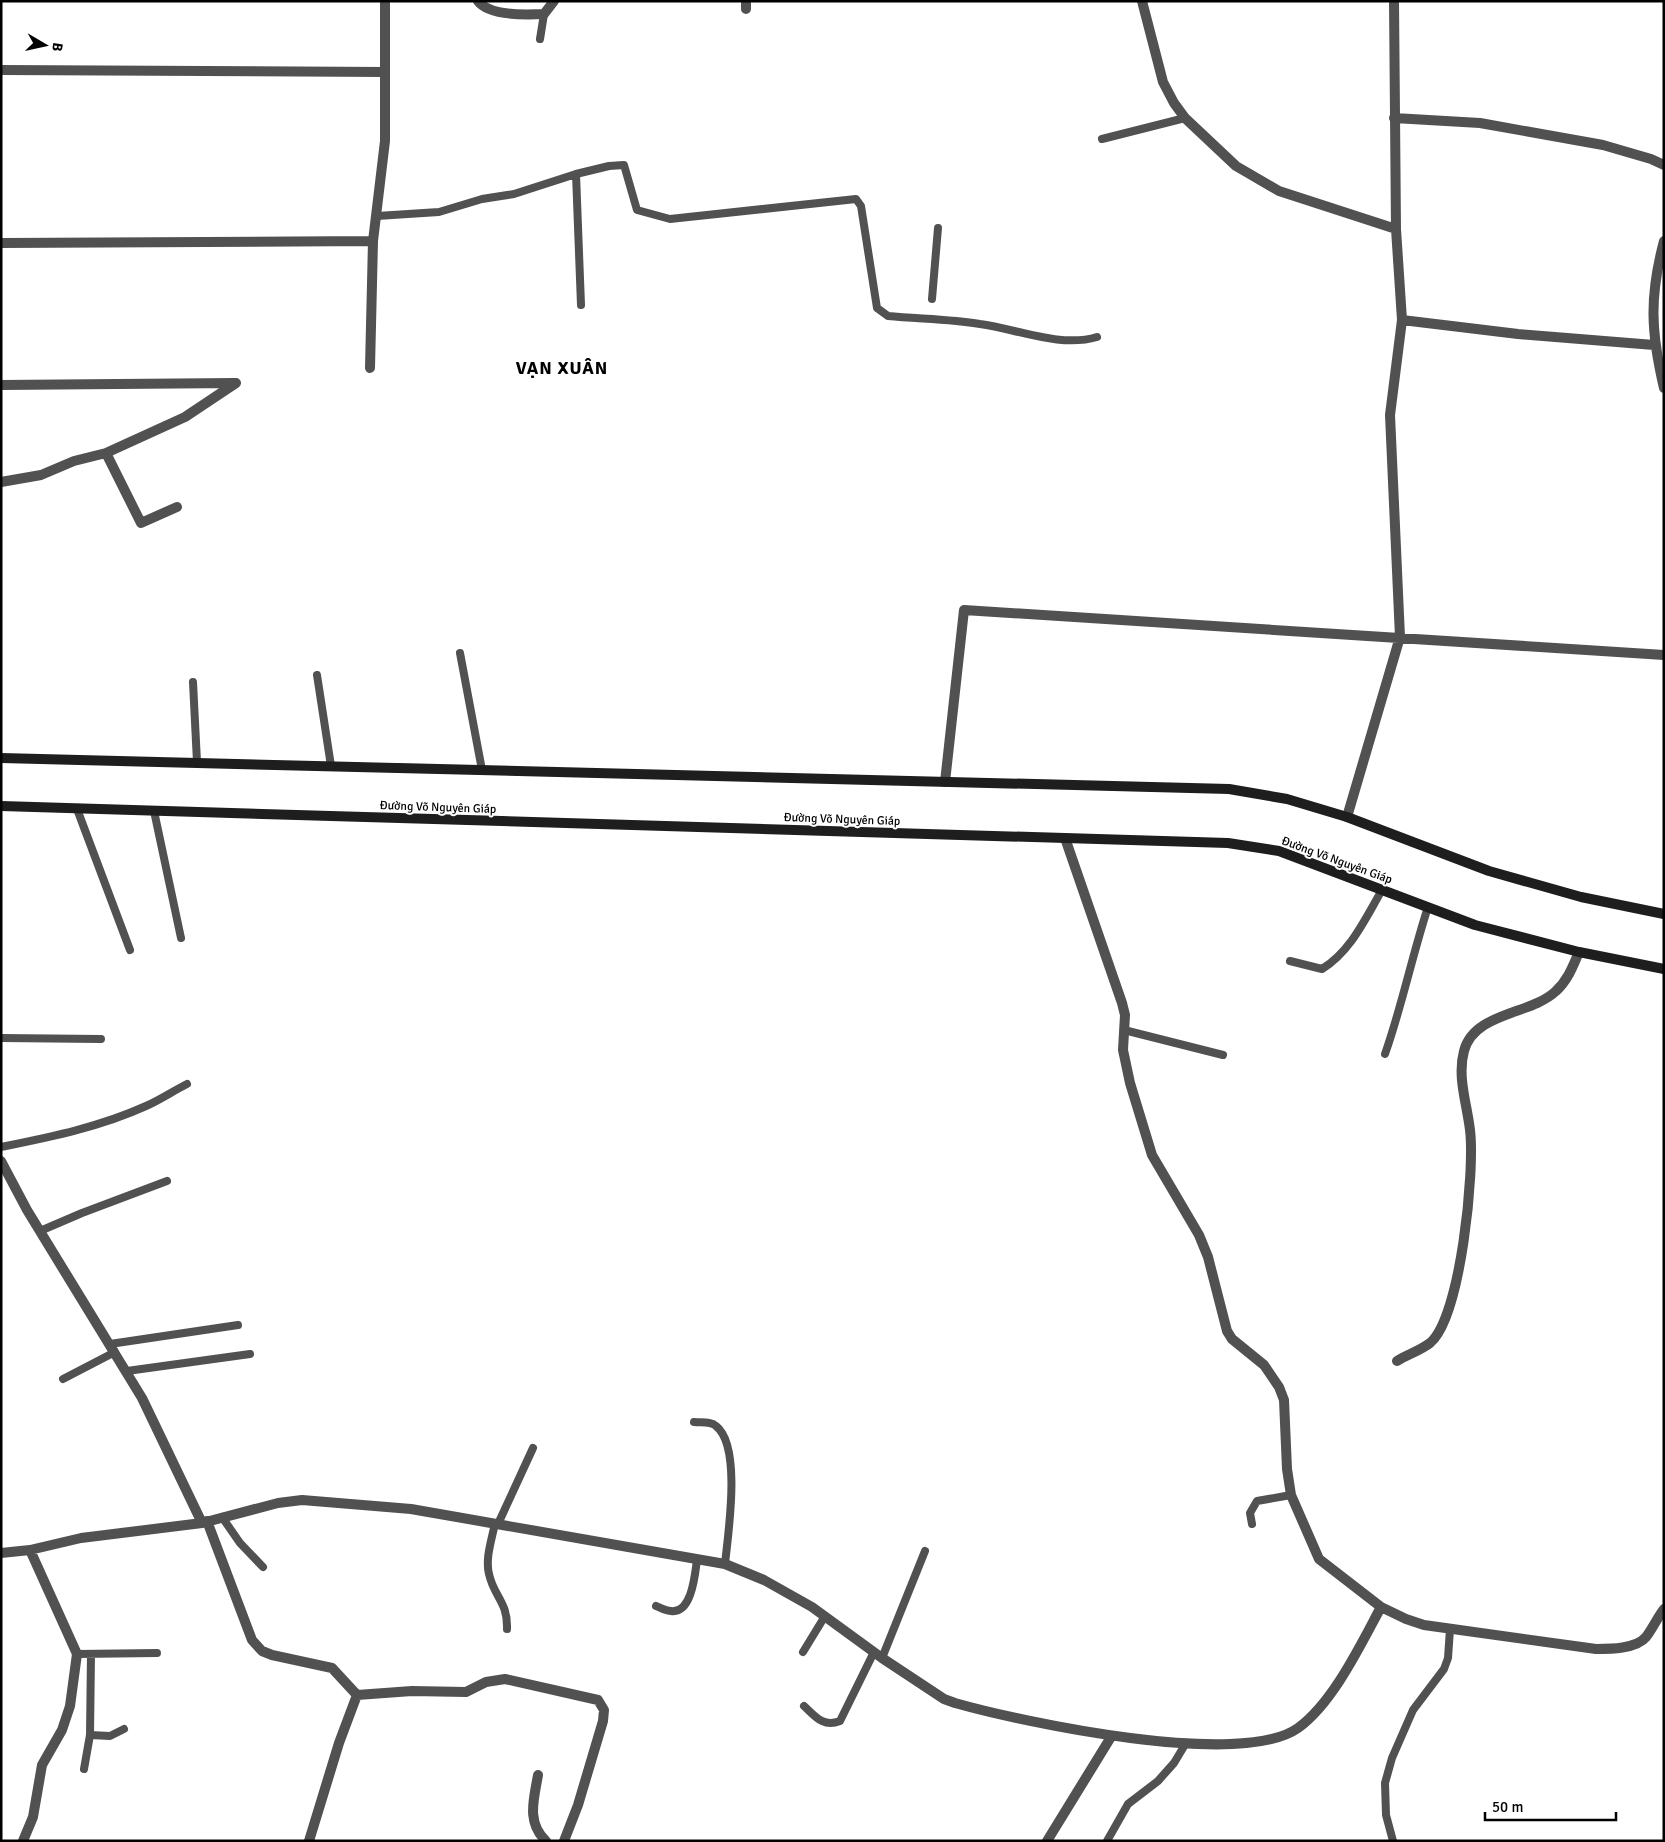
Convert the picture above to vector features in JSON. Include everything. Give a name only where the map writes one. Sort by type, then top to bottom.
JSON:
[{"type":"main road","points":[[1,758],[1229,789],[1287,799],[1347,817],[1489,872],[1581,897],[1664,914]]},
{"type":"main road","name":"Đường Võ Nguyên Giáp","points":[[1,806],[1228,842],[1279,851],[1475,925],[1579,952],[1664,969]]},
{"type":"street","points":[[370,368],[373,241],[385,141],[385,1]]},
{"type":"street","points":[[478,1],[488,9],[521,15],[544,14],[554,1]]},
{"type":"street","points":[[1142,1],[1163,82],[1174,103],[1185,118],[1236,166],[1279,191],[1396,229]]},
{"type":"street","points":[[1347,817],[1400,638],[1390,415],[1402,320],[1396,229],[1394,1]]},
{"type":"street","points":[[1,70],[385,72]]},
{"type":"street","points":[[1394,118],[1490,124],[1603,145],[1652,159],[1664,165]]},
{"type":"street","points":[[1,243],[373,241]]},
{"type":"street","points":[[1664,241],[1652,301],[1654,345],[1664,388]]},
{"type":"street","points":[[1402,320],[1518,334],[1654,345]]},
{"type":"street","points":[[1,385],[236,384],[185,417],[106,454],[74,461],[41,475],[1,482]]},
{"type":"street","points":[[106,454],[142,523],[178,507]]},
{"type":"street","points":[[945,782],[964,610],[1664,656]]},
{"type":"street","points":[[1065,838],[1122,1003],[1123,1050],[1130,1083],[1152,1154],[1199,1235],[1208,1257],[1227,1331],[1232,1339],[1264,1365],[1279,1387],[1284,1400],[1288,1469],[1292,1495],[1319,1559],[1380,1607],[1424,1625],[1450,1629],[1596,1649],[1610,1649],[1635,1644],[1645,1639],[1664,1609]]},
{"type":"street","points":[[1397,1361],[1431,1342],[1453,1295],[1469,1211],[1472,1167],[1471,1131],[1461,1066],[1464,1049],[1472,1036],[1491,1021],[1540,1002],[1556,992],[1568,978],[1579,952]]},
{"type":"street","points":[[1,1161],[40,1231],[126,1371],[205,1522],[252,1640],[257,1646],[272,1655],[332,1668],[358,1695]]},
{"type":"street","points":[[1,1553],[30,1550],[81,1538],[205,1522],[278,1503],[302,1500],[411,1509],[725,1564],[764,1580],[825,1616],[878,1655],[944,1699],[1110,1737],[1186,1743],[1252,1742],[1297,1729],[1313,1713],[1338,1682],[1380,1607]]},
{"type":"street","points":[[23,1841],[33,1817],[42,1765],[62,1730],[70,1706],[77,1654],[30,1550]]},
{"type":"street","points":[[358,1695],[412,1691],[466,1692],[486,1682],[505,1679],[598,1700],[604,1710],[603,1721],[578,1805],[564,1841]]},
{"type":"street","points":[[310,1841],[339,1744],[358,1695]]},
{"type":"street","points":[[1047,1841],[1110,1737]]},
{"type":"street","points":[[538,1775],[531,1813],[536,1829],[546,1841]]},
{"type":"lane","points":[[540,39],[544,14]]},
{"type":"lane","points":[[1102,139],[1185,118]]},
{"type":"lane","points":[[377,216],[439,212],[482,199],[514,194],[576,174],[609,166],[624,166],[637,210],[670,219],[856,199],[861,206],[877,308],[888,316],[931,317],[960,321],[996,326],[1069,341],[1082,342],[1097,337]]},
{"type":"lane","points":[[576,174],[581,305]]},
{"type":"lane","points":[[932,299],[938,228]]},
{"type":"lane","points":[[460,653],[482,770]]},
{"type":"lane","points":[[317,675],[331,766]]},
{"type":"lane","points":[[192,682],[197,762]]},
{"type":"lane","points":[[77,809],[130,950]]},
{"type":"lane","points":[[154,811],[181,938]]},
{"type":"lane","points":[[1290,961],[1322,969],[1337,959],[1348,946],[1382,890]]},
{"type":"lane","points":[[1385,1054],[1401,1006],[1413,951],[1428,907]]},
{"type":"lane","points":[[1124,1030],[1224,1055]]},
{"type":"lane","points":[[1,1038],[101,1039]]},
{"type":"lane","points":[[1,1147],[54,1137],[111,1120],[147,1106],[187,1084]]},
{"type":"lane","points":[[40,1231],[167,1181]]},
{"type":"lane","points":[[63,1380],[112,1348],[238,1325]]},
{"type":"lane","points":[[126,1371],[250,1354]]},
{"type":"lane","points":[[694,1422],[714,1424],[724,1432],[732,1486],[725,1564]]},
{"type":"lane","points":[[507,1629],[508,1615],[492,1584],[488,1573],[488,1564],[496,1524],[533,1448]]},
{"type":"lane","points":[[1252,1524],[1250,1513],[1258,1501],[1292,1495]]},
{"type":"lane","points":[[222,1517],[240,1543],[263,1567]]},
{"type":"lane","points":[[804,1706],[823,1723],[831,1725],[840,1721],[878,1655],[925,1551]]},
{"type":"lane","points":[[656,1606],[672,1612],[680,1610],[689,1599],[694,1585],[697,1560]]},
{"type":"lane","points":[[803,1652],[825,1616]]},
{"type":"lane","points":[[1393,1841],[1386,1815],[1385,1783],[1389,1766],[1414,1710],[1444,1669],[1448,1658],[1450,1629]]},
{"type":"lane","points":[[77,1654],[157,1653]]},
{"type":"lane","points":[[84,1769],[90,1735],[91,1654]]},
{"type":"lane","points":[[90,1735],[110,1736],[124,1729]]},
{"type":"lane","points":[[1107,1841],[1128,1804],[1158,1781],[1174,1763],[1186,1743]]},
{"type":"district","name":"VẠN XUÂN","points":[[562,368]]}]
